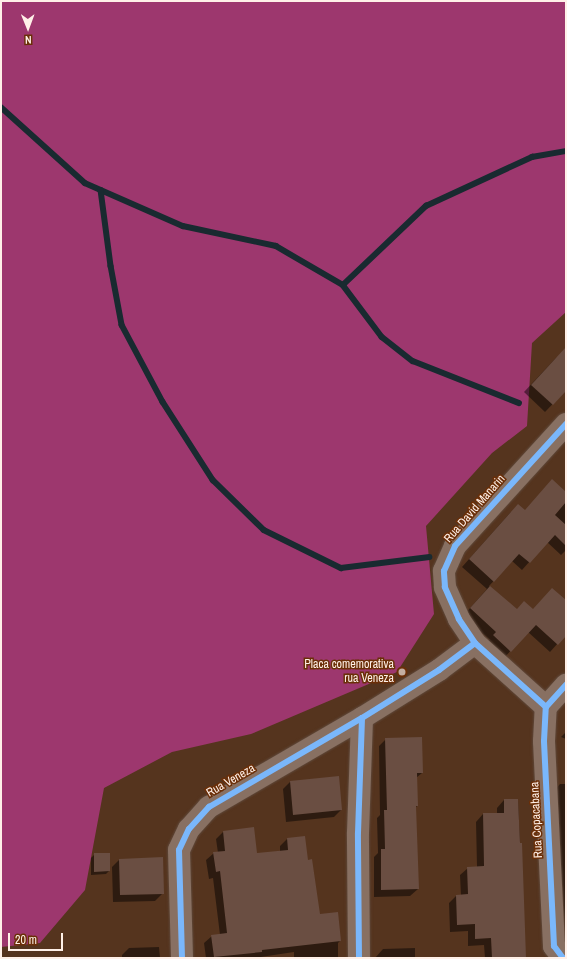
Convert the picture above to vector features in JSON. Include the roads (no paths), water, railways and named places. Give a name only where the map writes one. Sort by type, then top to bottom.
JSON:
[{"type":"street","name":"Rua David Manarin","points":[[546,707],[475,643],[459,619],[445,587],[444,571],[455,546],[566,424]]},
{"type":"street","name":"Rua Veneza","points":[[182,958],[179,850],[189,829],[209,807],[362,718],[439,670],[475,643]]},
{"type":"street","points":[[546,707],[566,685]]},
{"type":"street","name":"Rua Copacabana","points":[[546,707],[544,741],[554,946],[563,958]]},
{"type":"street","points":[[359,958],[358,834],[362,718]]},
{"type":"waterway","points":[[1,107],[85,183],[183,226],[276,246],[343,285],[426,206],[532,157],[566,151]]},
{"type":"waterway","points":[[101,190],[111,266],[122,325],[163,402],[213,480],[264,530],[341,568],[429,557]]},
{"type":"waterway","points":[[343,285],[382,337],[413,361],[519,403]]},
{"type":"place","name":"Placa comemorativa rua Veneza","points":[[402,672]]}]
